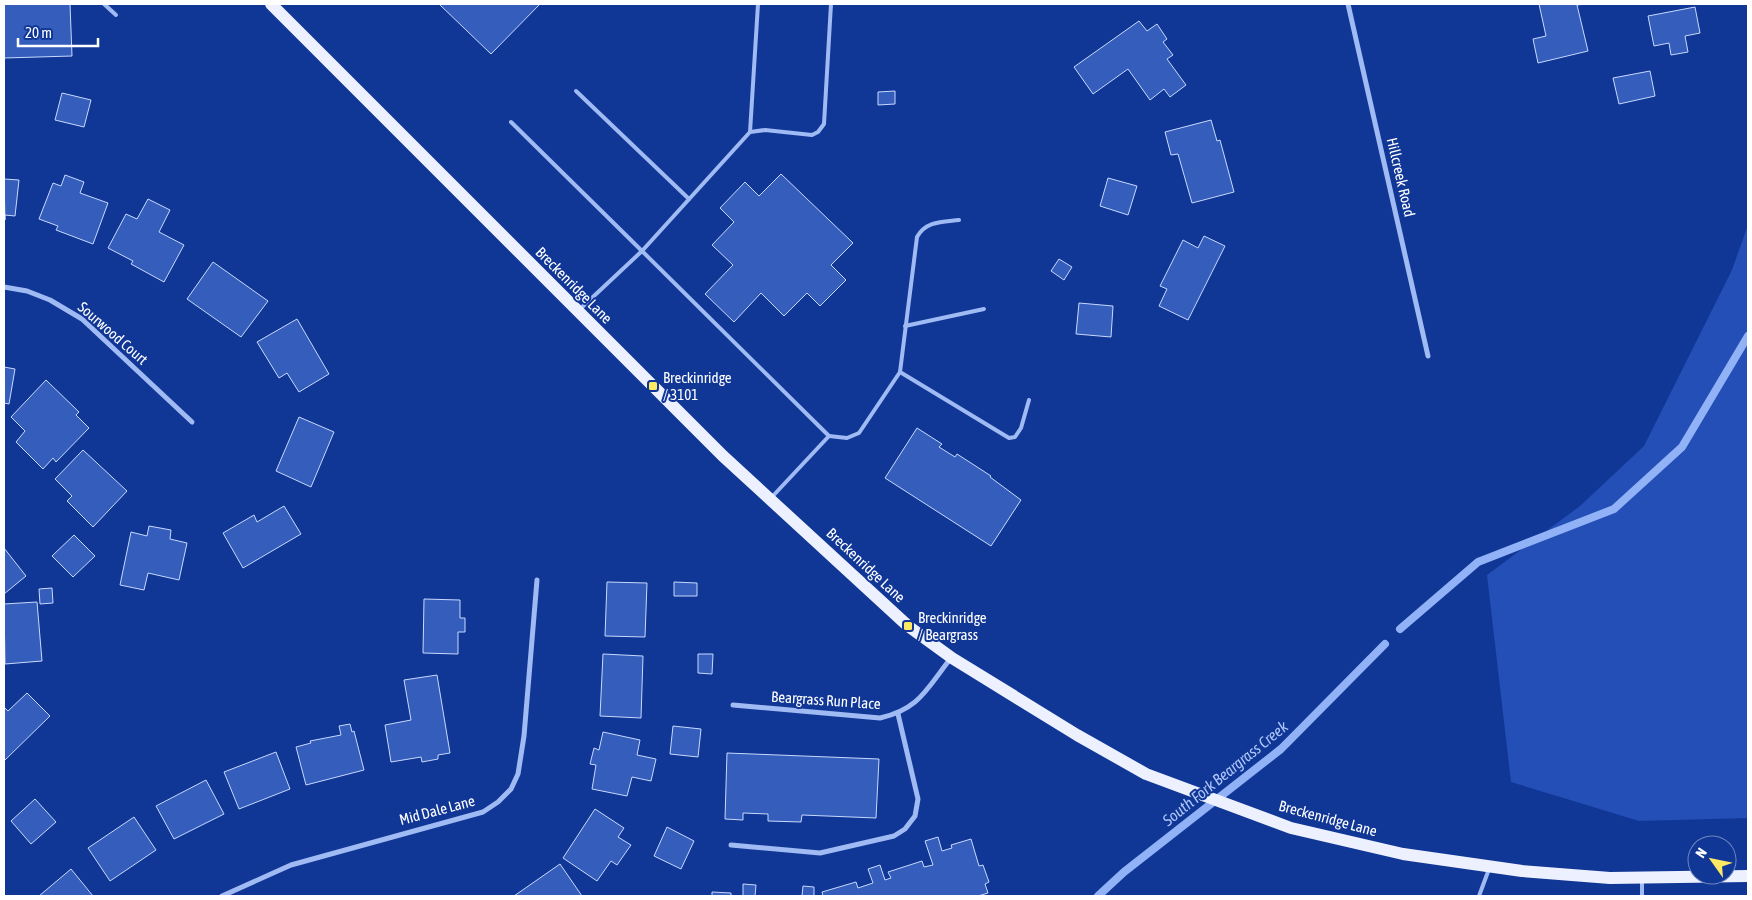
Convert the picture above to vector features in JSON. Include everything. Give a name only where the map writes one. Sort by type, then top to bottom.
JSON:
[{"type":"main road","name":"Breckenridge Lane","points":[[271,4],[723,456],[908,626],[952,658],[1077,736],[1146,774],[1291,828],[1403,854],[1542,873],[1642,877],[1748,876]]},
{"type":"street","name":"Hillcreek Road","points":[[1348,4],[1428,356]]},
{"type":"street","name":"Sourwood Court","points":[[4,287],[27,291],[50,300],[82,319],[192,422]]},
{"type":"street","name":"Mid Dale Lane","points":[[222,896],[291,865],[483,812],[498,802],[511,788],[520,765],[537,580]]},
{"type":"street","name":"Beargrass Run Place","points":[[733,705],[880,718],[898,714],[915,704],[952,658]]},
{"type":"street","points":[[731,845],[820,853],[894,836],[905,829],[915,816],[918,799],[898,714]]},
{"type":"lane","points":[[104,4],[116,15]]},
{"type":"lane","points":[[578,312],[642,250],[750,132],[758,4]]},
{"type":"lane","points":[[750,132],[765,130],[812,135],[818,132],[824,124],[831,4]]},
{"type":"lane","points":[[576,92],[689,199]]},
{"type":"lane","points":[[512,122],[829,436],[847,438],[860,433],[900,372],[917,237],[921,229],[929,224],[958,220]]},
{"type":"lane","points":[[905,326],[984,309]]},
{"type":"lane","points":[[900,372],[1008,438],[1015,437],[1021,428],[1029,400]]},
{"type":"lane","points":[[770,499],[829,436]]},
{"type":"lane","points":[[1478,896],[1490,867]]},
{"type":"lane","points":[[1642,877],[1642,896]]},
{"type":"shaded area","points":[[1748,225],[1748,818],[1639,821],[1511,782],[1487,575],[1580,506],[1644,446],[1732,270]]},
{"type":"building","points":[[4,4],[70,4],[72,56],[4,58]]},
{"type":"building","points":[[439,4],[540,4],[491,54]]},
{"type":"building","points":[[1539,4],[1585,4],[1577,5],[1588,51],[1538,63],[1533,39],[1546,36]]},
{"type":"building","points":[[1695,7],[1700,33],[1685,36],[1688,52],[1671,55],[1669,43],[1654,46],[1648,16]]},
{"type":"building","points":[[1139,21],[1147,31],[1157,24],[1167,39],[1163,42],[1173,55],[1167,59],[1186,85],[1170,97],[1164,89],[1150,100],[1128,69],[1093,94],[1074,67]]},
{"type":"building","points":[[1650,71],[1655,96],[1619,104],[1613,78]]},
{"type":"building","points":[[895,91],[895,104],[878,105],[878,92]]},
{"type":"building","points":[[62,93],[91,100],[84,127],[55,120]]},
{"type":"building","points":[[1211,120],[1217,141],[1220,140],[1234,192],[1192,203],[1178,154],[1171,155],[1165,132]]},
{"type":"building","points":[[781,174],[853,243],[831,265],[846,280],[820,306],[807,293],[784,316],[761,293],[734,322],[705,294],[733,265],[712,245],[734,222],[720,208],[745,182],[759,196]]},
{"type":"building","points":[[65,175],[84,182],[80,193],[108,203],[93,244],[56,230],[58,226],[39,219],[53,183],[61,186]]},
{"type":"building","points":[[1108,178],[1137,186],[1128,215],[1100,206]]},
{"type":"building","points":[[4,179],[19,180],[15,216],[5,215],[5,220]]},
{"type":"building","points":[[148,199],[170,210],[159,232],[184,245],[164,282],[131,264],[133,261],[108,248],[126,214],[137,219]]},
{"type":"building","points":[[1204,236],[1225,246],[1188,320],[1159,306],[1167,289],[1160,286],[1183,240],[1198,248]]},
{"type":"building","points":[[1059,259],[1072,267],[1064,280],[1051,271]]},
{"type":"building","points":[[213,262],[268,301],[241,337],[187,299]]},
{"type":"building","points":[[1079,303],[1113,306],[1111,337],[1076,334]]},
{"type":"building","points":[[297,319],[329,374],[299,392],[287,373],[279,378],[257,342]]},
{"type":"building","points":[[4,367],[15,369],[9,404],[4,403]]},
{"type":"building","points":[[46,380],[79,412],[76,415],[89,428],[56,462],[53,458],[43,469],[16,442],[25,431],[11,417]]},
{"type":"building","points":[[299,417],[334,432],[311,487],[276,471]]},
{"type":"building","points":[[917,428],[942,444],[939,447],[955,457],[957,454],[991,476],[1021,500],[991,546],[885,478]]},
{"type":"building","points":[[83,450],[127,491],[93,527],[67,501],[72,496],[55,479]]},
{"type":"building","points":[[284,506],[301,534],[243,568],[223,533],[254,515],[257,522]]},
{"type":"building","points":[[149,526],[171,530],[170,539],[187,543],[179,580],[148,573],[144,590],[120,585],[131,532],[147,536]]},
{"type":"building","points":[[74,535],[95,556],[73,577],[52,556]]},
{"type":"building","points":[[4,548],[26,576],[4,594]]},
{"type":"building","points":[[607,582],[647,583],[645,637],[605,636]]},
{"type":"building","points":[[674,582],[697,583],[697,596],[674,596]]},
{"type":"building","points":[[52,588],[53,603],[40,604],[39,589]]},
{"type":"building","points":[[424,599],[460,600],[460,618],[465,618],[465,632],[458,632],[458,654],[423,653]]},
{"type":"building","points":[[37,602],[42,661],[5,664],[4,604]]},
{"type":"building","points":[[603,654],[643,656],[641,718],[600,716]]},
{"type":"building","points":[[698,654],[713,654],[712,674],[698,673]]},
{"type":"building","points":[[437,675],[450,753],[438,755],[438,759],[422,762],[421,757],[391,762],[385,725],[411,720],[404,680]]},
{"type":"building","points":[[27,693],[50,716],[4,761],[4,707],[8,711]]},
{"type":"building","points":[[350,724],[352,732],[354,731],[364,770],[306,785],[296,747],[311,743],[310,741],[341,735],[339,726]]},
{"type":"building","points":[[673,726],[701,729],[698,757],[670,754]]},
{"type":"building","points":[[603,732],[640,740],[637,755],[656,759],[651,781],[632,777],[627,796],[592,789],[596,765],[590,764],[594,748],[599,750]]},
{"type":"building","points":[[276,752],[290,789],[239,809],[224,772]]},
{"type":"building","points":[[727,753],[879,759],[876,818],[802,815],[801,822],[768,821],[768,814],[743,813],[743,820],[725,819]]},
{"type":"building","points":[[206,780],[224,814],[174,839],[156,806]]},
{"type":"building","points":[[35,799],[56,822],[31,844],[11,821]]},
{"type":"building","points":[[595,809],[624,828],[618,837],[631,845],[617,865],[611,861],[597,881],[563,858]]},
{"type":"building","points":[[134,817],[156,850],[110,881],[88,848]]},
{"type":"building","points":[[667,827],[694,841],[681,869],[654,856]]},
{"type":"building","points":[[938,837],[942,851],[952,848],[951,845],[971,839],[979,866],[983,865],[989,882],[985,884],[988,893],[978,896],[823,896],[822,892],[856,882],[858,888],[873,883],[868,869],[880,865],[885,880],[891,878],[888,872],[922,861],[924,867],[933,865],[925,841]]},
{"type":"building","points":[[560,864],[582,896],[514,896]]},
{"type":"building","points":[[71,869],[93,896],[39,896]]},
{"type":"building","points":[[743,884],[756,885],[755,896],[743,896]]},
{"type":"building","points":[[803,886],[814,887],[814,896],[802,896]]},
{"type":"building","points":[[712,892],[731,893],[731,896],[712,896]]},
{"type":"waterway","name":"South Fork Beargrass Creek","points":[[1400,629],[1478,562],[1614,509],[1682,447],[1748,336]]},
{"type":"waterway","name":"South Fork Beargrass Creek","points":[[1098,896],[1124,872],[1281,749],[1385,644]]},
{"type":"place","name":"Breckinridge / 3101","points":[[653,386]]},
{"type":"place","name":"Breckinridge / Beargrass","points":[[908,626]]}]
